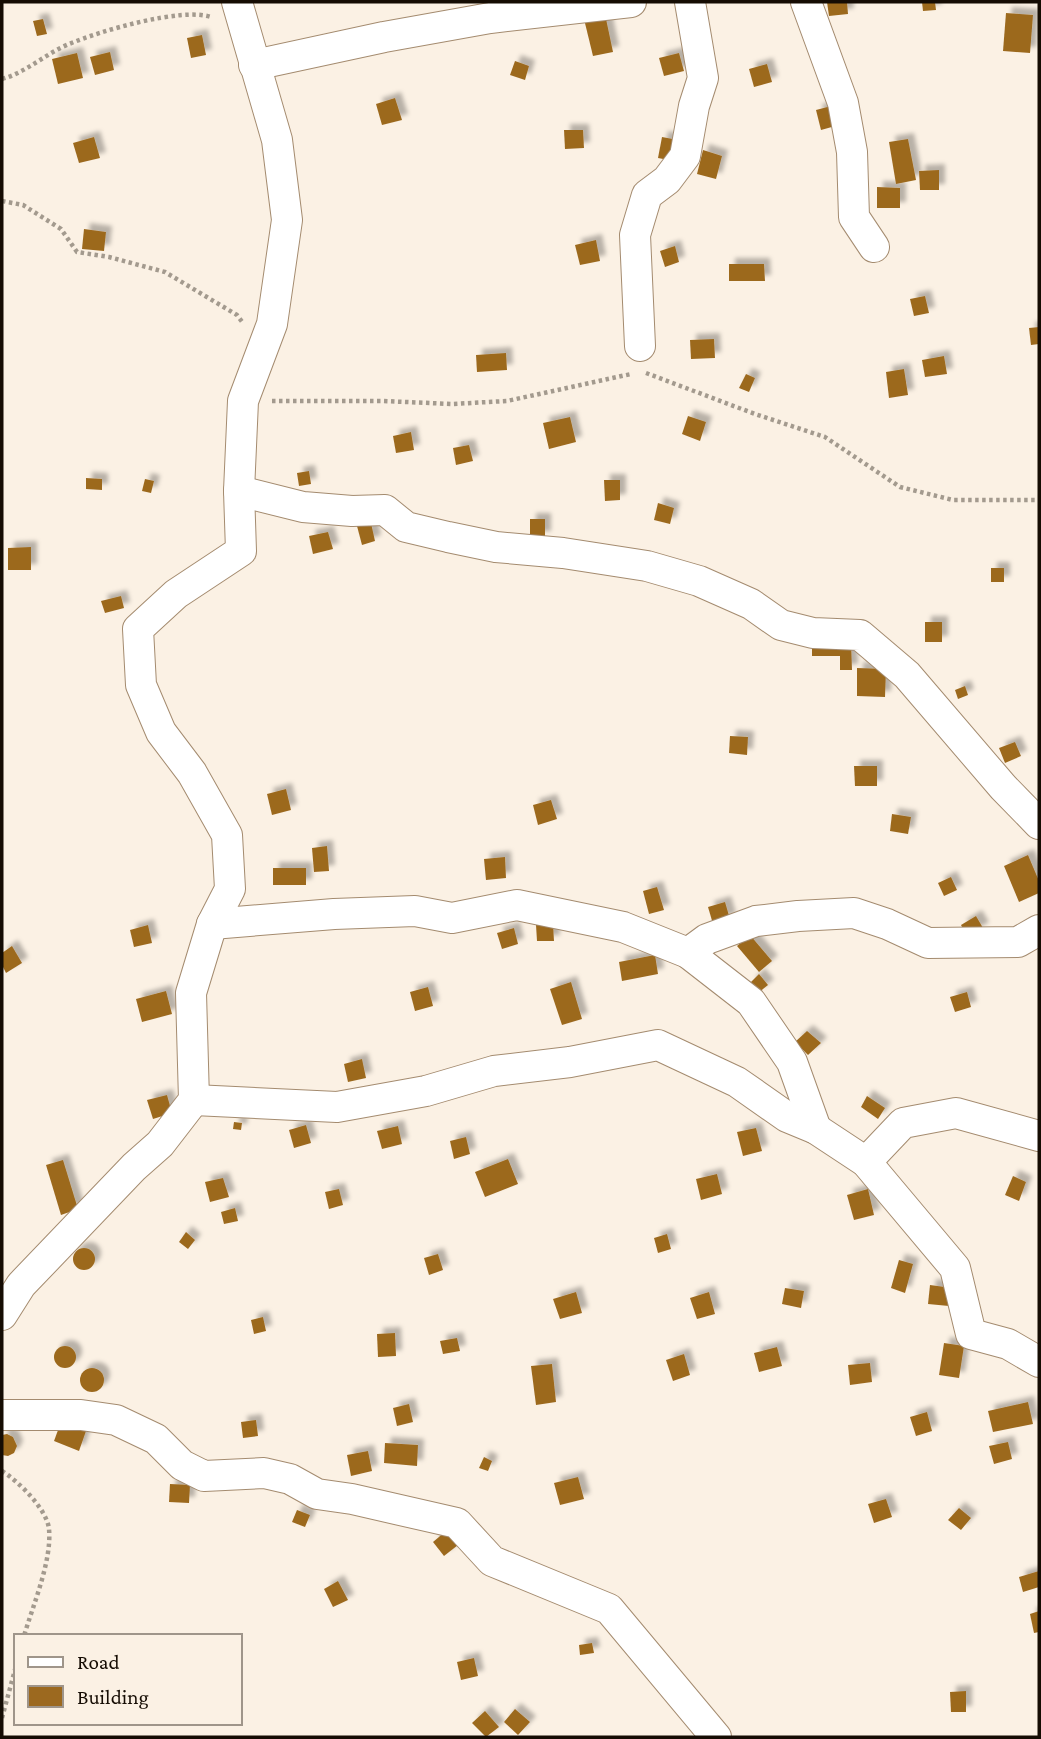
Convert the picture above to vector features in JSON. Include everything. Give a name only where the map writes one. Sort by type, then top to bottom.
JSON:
[{"type":"street","points":[[254,65],[490,18],[631,2]]},
{"type":"street","points":[[640,345],[635,235],[647,195],[667,180],[685,156],[694,106],[703,78],[690,2]]},
{"type":"street","points":[[806,2],[843,103],[852,152],[855,217],[874,247]]},
{"type":"street","points":[[2,1315],[21,1285],[134,1167],[160,1144],[194,1100],[191,993],[212,924],[230,889],[227,835],[192,773],[161,732],[141,685],[138,629],[176,594],[241,551],[239,491],[243,401],[272,324],[287,220],[277,140],[240,15]]},
{"type":"street","points":[[239,491],[303,507],[352,511],[385,510],[406,527],[496,547],[563,553],[647,566],[699,581],[751,604],[781,625],[813,633],[860,635],[906,675],[1003,787],[1039,824]]},
{"type":"street","points":[[212,924],[334,914],[415,911],[452,918],[517,905],[623,927],[688,953],[751,1002],[792,1062],[817,1129]]},
{"type":"street","points":[[688,953],[707,939],[756,920],[798,916],[854,913],[887,924],[928,943],[1018,942],[1039,930]]},
{"type":"street","points":[[194,1100],[337,1107],[426,1091],[494,1071],[570,1062],[658,1045],[737,1082],[787,1117],[817,1129],[866,1161],[955,1268],[971,1334],[1008,1344],[1039,1362]]},
{"type":"street","points":[[866,1161],[903,1123],[956,1113],[1039,1136]]},
{"type":"street","points":[[1008,1344],[1039,1337]]},
{"type":"street","points":[[2,1415],[81,1415],[116,1420],[156,1439],[182,1465],[204,1476],[264,1473],[290,1479],[317,1494],[352,1499],[457,1523],[492,1561],[609,1609],[716,1737]]},
{"type":"path","points":[[2,79],[16,75],[68,44],[146,21],[199,13],[240,15]]},
{"type":"path","points":[[2,201],[23,205],[61,229],[77,252],[165,271],[237,316],[264,346]]},
{"type":"path","points":[[243,401],[452,404],[507,401],[641,372],[825,437],[900,487],[953,500],[1039,499]]},
{"type":"path","points":[[2,1471],[18,1481],[42,1513],[49,1528],[46,1560],[25,1634]]},
{"type":"path","points":[[2,1718],[14,1673]]},
{"type":"building","points":[[827,2],[847,2],[848,14],[829,16]]},
{"type":"building","points":[[922,2],[935,2],[936,10],[923,11]]},
{"type":"building","points":[[1006,13],[1033,15],[1030,53],[1003,51]]},
{"type":"building","points":[[605,14],[613,52],[593,56],[584,19]]},
{"type":"building","points":[[43,19],[47,34],[37,36],[33,21]]},
{"type":"building","points":[[202,35],[206,55],[191,58],[187,38]]},
{"type":"building","points":[[110,52],[114,70],[95,75],[90,57]]},
{"type":"building","points":[[77,53],[83,78],[58,84],[52,59]]},
{"type":"building","points":[[679,53],[684,71],[664,76],[659,58]]},
{"type":"building","points":[[515,61],[529,66],[525,80],[510,75]]},
{"type":"building","points":[[767,64],[772,82],[754,87],[749,69]]},
{"type":"building","points":[[395,98],[402,120],[382,125],[376,104]]},
{"type":"building","points":[[835,105],[839,125],[821,130],[816,110]]},
{"type":"building","points":[[564,130],[583,130],[584,148],[565,149]]},
{"type":"building","points":[[94,137],[100,158],[79,163],[73,143]]},
{"type":"building","points":[[662,137],[678,140],[674,161],[658,158]]},
{"type":"building","points":[[908,139],[916,180],[896,184],[889,142]]},
{"type":"building","points":[[703,150],[722,156],[716,179],[697,174]]},
{"type":"building","points":[[939,170],[939,190],[920,190],[919,171]]},
{"type":"building","points":[[877,187],[900,188],[900,208],[877,208]]},
{"type":"building","points":[[84,229],[106,232],[104,251],[82,249]]},
{"type":"building","points":[[596,240],[600,261],[580,265],[575,245]]},
{"type":"building","points":[[675,246],[679,262],[665,267],[660,251]]},
{"type":"building","points":[[729,264],[764,264],[765,281],[729,281]]},
{"type":"building","points":[[925,296],[929,313],[914,316],[910,299]]},
{"type":"building","points":[[1039,327],[1039,344],[1031,345],[1029,328]]},
{"type":"building","points":[[714,339],[715,358],[691,359],[690,340]]},
{"type":"building","points":[[506,353],[507,370],[477,372],[476,355]]},
{"type":"building","points":[[944,356],[947,374],[925,377],[922,360]]},
{"type":"building","points":[[904,369],[908,395],[889,398],[886,372]]},
{"type":"building","points":[[746,374],[755,378],[749,392],[739,388]]},
{"type":"building","points":[[688,416],[706,422],[700,441],[682,434]]},
{"type":"building","points":[[570,417],[576,442],[549,449],[543,423]]},
{"type":"building","points":[[411,432],[414,450],[396,453],[393,436]]},
{"type":"building","points":[[469,445],[473,461],[456,465],[453,448]]},
{"type":"building","points":[[309,471],[311,484],[299,486],[297,473]]},
{"type":"building","points":[[86,478],[102,479],[102,490],[86,489]]},
{"type":"building","points":[[145,479],[154,481],[151,493],[142,491]]},
{"type":"building","points":[[604,480],[620,480],[620,500],[605,501]]},
{"type":"building","points":[[658,503],[674,508],[670,524],[654,520]]},
{"type":"building","points":[[530,519],[545,519],[545,537],[530,537]]},
{"type":"building","points":[[371,523],[375,541],[362,545],[357,526]]},
{"type":"building","points":[[328,532],[333,549],[313,554],[309,536]]},
{"type":"building","points":[[31,547],[31,570],[8,570],[8,548]]},
{"type":"building","points":[[991,568],[1004,568],[1004,582],[991,582]]},
{"type":"building","points":[[121,596],[124,608],[105,613],[101,601]]},
{"type":"building","points":[[925,622],[942,622],[942,642],[925,642]]},
{"type":"building","points":[[812,642],[851,642],[852,670],[840,670],[840,656],[812,656]]},
{"type":"building","points":[[857,668],[886,669],[885,697],[857,696]]},
{"type":"building","points":[[965,686],[968,695],[958,699],[955,690]]},
{"type":"building","points":[[730,736],[748,737],[747,755],[729,753]]},
{"type":"building","points":[[1015,742],[1021,756],[1005,763],[999,748]]},
{"type":"building","points":[[854,766],[877,766],[877,786],[855,786]]},
{"type":"building","points":[[286,789],[291,810],[272,815],[267,794]]},
{"type":"building","points":[[551,800],[557,819],[538,825],[533,805]]},
{"type":"building","points":[[892,814],[911,817],[908,834],[890,831]]},
{"type":"building","points":[[327,846],[329,871],[314,872],[312,848]]},
{"type":"building","points":[[1028,855],[1039,881],[1039,893],[1019,902],[1004,866]]},
{"type":"building","points":[[505,857],[506,878],[486,880],[484,859]]},
{"type":"building","points":[[273,868],[306,868],[306,885],[273,885]]},
{"type":"building","points":[[951,877],[957,890],[944,896],[938,883]]},
{"type":"building","points":[[657,887],[664,910],[649,914],[643,891]]},
{"type":"building","points":[[725,902],[730,919],[713,924],[708,907]]},
{"type":"building","points":[[976,916],[983,928],[967,937],[961,925]]},
{"type":"building","points":[[553,924],[554,941],[537,941],[536,925]]},
{"type":"building","points":[[148,925],[152,943],[134,947],[130,930]]},
{"type":"building","points":[[514,928],[518,944],[502,949],[497,933]]},
{"type":"building","points":[[750,935],[772,961],[759,972],[737,946]]},
{"type":"building","points":[[12,946],[22,963],[6,973],[2,965],[2,953]]},
{"type":"building","points":[[655,955],[658,974],[622,981],[619,962]]},
{"type":"building","points":[[759,974],[768,985],[758,993],[750,983]]},
{"type":"building","points":[[571,982],[582,1019],[562,1025],[550,989]]},
{"type":"building","points":[[428,987],[433,1006],[415,1011],[410,992]]},
{"type":"building","points":[[166,991],[172,1014],[142,1022],[136,999]]},
{"type":"building","points":[[967,992],[971,1007],[955,1012],[950,997]]},
{"type":"building","points":[[807,1031],[821,1043],[808,1055],[795,1042]]},
{"type":"building","points":[[362,1059],[366,1078],[348,1082],[344,1064]]},
{"type":"building","points":[[167,1095],[172,1113],[153,1119],[147,1100]]},
{"type":"building","points":[[867,1096],[885,1108],[878,1119],[861,1107]]},
{"type":"building","points":[[234,1122],[242,1123],[241,1130],[233,1129]]},
{"type":"building","points":[[306,1125],[311,1143],[294,1148],[289,1130]]},
{"type":"building","points":[[398,1126],[402,1144],[382,1149],[377,1131]]},
{"type":"building","points":[[756,1128],[762,1151],[743,1156],[737,1132]]},
{"type":"building","points":[[466,1137],[470,1154],[454,1159],[450,1141]]},
{"type":"building","points":[[508,1159],[518,1184],[485,1197],[475,1172]]},
{"type":"building","points":[[63,1160],[78,1209],[61,1215],[46,1165]]},
{"type":"building","points":[[717,1174],[722,1194],[701,1200],[696,1179]]},
{"type":"building","points":[[1013,1176],[1026,1182],[1019,1201],[1005,1195]]},
{"type":"building","points":[[223,1178],[229,1197],[210,1202],[205,1182]]},
{"type":"building","points":[[339,1189],[343,1205],[329,1209],[325,1192]]},
{"type":"building","points":[[868,1189],[874,1215],[854,1220],[847,1195]]},
{"type":"building","points":[[235,1208],[238,1221],[224,1224],[221,1212]]},
{"type":"building","points":[[186,1232],[195,1240],[188,1249],[179,1242]]},
{"type":"building","points":[[667,1234],[671,1249],[658,1253],[654,1238]]},
{"type":"building","points":[[84,1248],[94,1255],[95,1259],[88,1269],[84,1270],[74,1263],[73,1259],[80,1249]]},
{"type":"building","points":[[438,1254],[443,1270],[429,1275],[424,1258]]},
{"type":"building","points":[[899,1260],[913,1264],[905,1293],[891,1288]]},
{"type":"building","points":[[930,1285],[952,1288],[949,1306],[928,1304]]},
{"type":"building","points":[[785,1288],[804,1291],[801,1308],[782,1304]]},
{"type":"building","points":[[576,1292],[582,1313],[560,1319],[553,1299]]},
{"type":"building","points":[[709,1292],[715,1314],[697,1319],[690,1298]]},
{"type":"building","points":[[263,1317],[266,1331],[254,1334],[251,1320]]},
{"type":"building","points":[[395,1333],[396,1356],[378,1357],[377,1334]]},
{"type":"building","points":[[457,1338],[460,1351],[443,1354],[440,1341]]},
{"type":"building","points":[[944,1343],[964,1346],[959,1378],[939,1375]]},
{"type":"building","points":[[65,1346],[73,1349],[76,1357],[73,1365],[65,1368],[57,1365],[54,1357],[57,1349]]},
{"type":"building","points":[[777,1347],[782,1366],[759,1372],[754,1353]]},
{"type":"building","points":[[684,1354],[690,1375],[673,1381],[666,1360]]},
{"type":"building","points":[[870,1363],[872,1382],[850,1385],[848,1365]]},
{"type":"building","points":[[552,1364],[556,1402],[536,1405],[531,1366]]},
{"type":"building","points":[[92,1368],[101,1371],[104,1380],[101,1389],[92,1392],[83,1389],[80,1380],[83,1371]]},
{"type":"building","points":[[1028,1402],[1033,1424],[993,1432],[988,1411]]},
{"type":"building","points":[[409,1404],[413,1422],[397,1426],[393,1408]]},
{"type":"building","points":[[927,1412],[932,1431],[916,1436],[910,1417]]},
{"type":"building","points":[[256,1420],[258,1436],[243,1438],[241,1422]]},
{"type":"building","points":[[61,1422],[86,1431],[79,1451],[54,1441]]},
{"type":"building","points":[[2,1435],[13,1437],[17,1446],[14,1453],[8,1456],[2,1455]]},
{"type":"building","points":[[1008,1442],[1012,1459],[994,1464],[989,1446]]},
{"type":"building","points":[[385,1443],[418,1445],[417,1466],[384,1463]]},
{"type":"building","points":[[368,1451],[372,1471],[351,1476],[347,1455]]},
{"type":"building","points":[[484,1457],[492,1461],[488,1471],[479,1468]]},
{"type":"building","points":[[578,1477],[584,1499],[560,1505],[554,1483]]},
{"type":"building","points":[[170,1484],[190,1485],[189,1503],[169,1502]]},
{"type":"building","points":[[886,1499],[892,1517],[874,1523],[868,1504]]},
{"type":"building","points":[[959,1508],[971,1518],[961,1530],[948,1520]]},
{"type":"building","points":[[297,1510],[310,1515],[305,1527],[292,1522]]},
{"type":"building","points":[[446,1531],[458,1545],[444,1556],[433,1542]]},
{"type":"building","points":[[1039,1571],[1039,1587],[1023,1592],[1019,1577]]},
{"type":"building","points":[[338,1581],[348,1600],[333,1607],[324,1589]]},
{"type":"building","points":[[1039,1611],[1039,1632],[1034,1633],[1030,1614]]},
{"type":"building","points":[[592,1643],[594,1653],[580,1655],[579,1645]]},
{"type":"building","points":[[474,1658],[478,1676],[461,1680],[457,1662]]},
{"type":"building","points":[[966,1691],[966,1712],[951,1712],[950,1692]]},
{"type":"building","points":[[515,1709],[530,1722],[518,1735],[504,1722]]},
{"type":"building","points":[[485,1711],[499,1727],[486,1737],[472,1723]]}]
